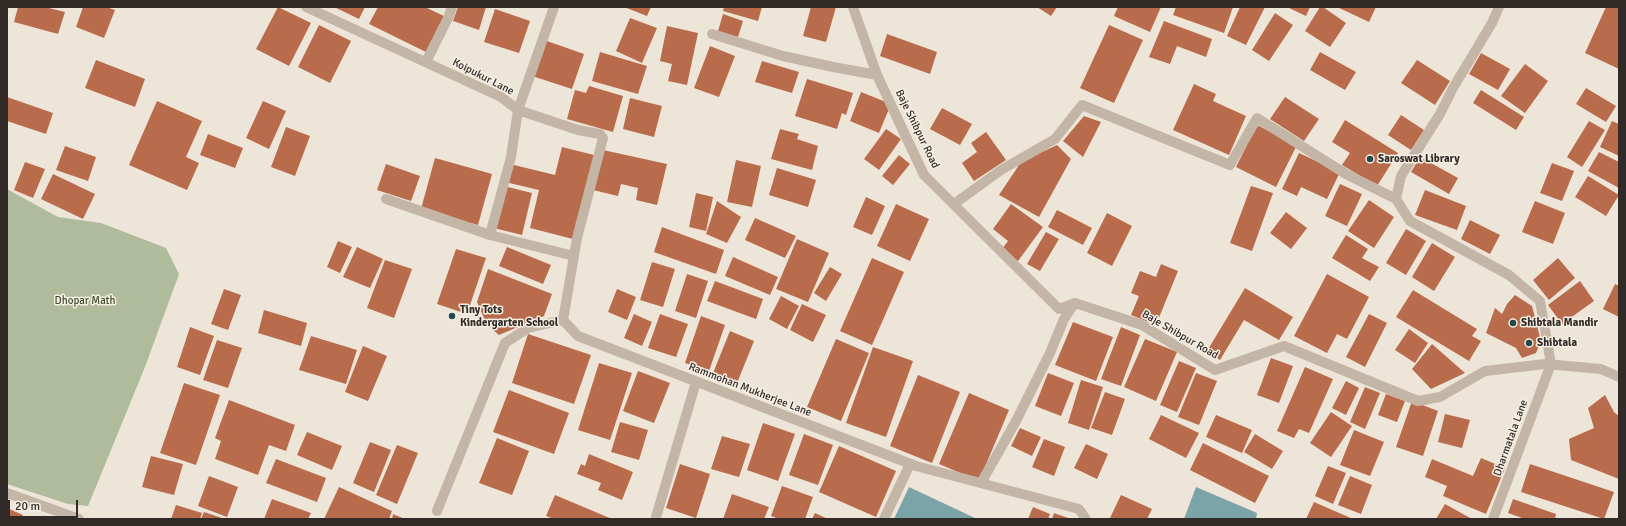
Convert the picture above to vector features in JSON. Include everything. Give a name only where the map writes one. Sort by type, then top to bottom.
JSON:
[{"type":"street","name":"Koipukur Lane","points":[[306,7],[501,97],[518,110],[511,156],[490,235]]},
{"type":"street","points":[[426,62],[452,7]]},
{"type":"street","points":[[437,511],[505,343],[528,328],[562,320],[577,238],[596,162],[603,143],[603,138],[600,134],[578,130],[518,110],[554,7]]},
{"type":"street","name":"Baje Shibpur Road","points":[[853,7],[877,75],[924,175],[1059,309],[1075,303],[1142,325],[1215,370],[1284,346],[1418,400],[1440,397],[1485,371],[1551,364],[1601,369],[1619,377]]},
{"type":"street","points":[[1396,199],[1401,176],[1440,114],[1453,88],[1492,23],[1499,7]]},
{"type":"street","points":[[712,34],[783,56],[877,75]]},
{"type":"street","points":[[954,204],[1001,170],[1055,139],[1082,105],[1230,166],[1257,118],[1346,174],[1396,199],[1410,221],[1510,275],[1540,301],[1551,364]]},
{"type":"street","points":[[386,199],[490,235],[574,256]]},
{"type":"street","points":[[981,483],[1016,421],[1050,353],[1064,319],[1075,303]]},
{"type":"street","name":"Rammohan Mukherjee Lane","points":[[562,320],[578,336],[910,464],[1079,509],[1086,519]]},
{"type":"street","name":"Dharmatala Lane","points":[[1493,519],[1551,364]]},
{"type":"street","points":[[656,517],[696,382]]},
{"type":"street","points":[[884,519],[910,464]]},
{"type":"street","points":[[7,493],[79,519]]},
{"type":"green space","name":"Dhopar Math","points":[[7,189],[58,217],[101,223],[166,248],[179,274],[145,367],[88,506],[68,504],[7,484]]},
{"type":"water","points":[[909,487],[977,519],[894,519]]},
{"type":"water","points":[[1196,487],[1257,513],[1256,519],[1184,519]]},
{"type":"building","points":[[18,7],[45,7],[65,12],[58,34],[14,22]]},
{"type":"building","points":[[83,7],[106,7],[115,10],[104,38],[76,27]]},
{"type":"building","points":[[278,7],[311,23],[289,66],[256,49]]},
{"type":"building","points":[[334,7],[365,7],[359,19]]},
{"type":"building","points":[[378,7],[425,7],[446,17],[428,53],[369,24]]},
{"type":"building","points":[[458,7],[486,7],[479,30],[453,21]]},
{"type":"building","points":[[624,7],[651,7],[647,16]]},
{"type":"building","points":[[724,7],[762,7],[758,21],[723,11]]},
{"type":"building","points":[[811,7],[836,7],[826,42],[803,36]]},
{"type":"building","points":[[1037,7],[1057,7],[1051,16]]},
{"type":"building","points":[[1118,7],[1161,7],[1150,32],[1114,16]]},
{"type":"building","points":[[1176,7],[1233,7],[1224,33],[1173,15]]},
{"type":"building","points":[[1240,7],[1265,7],[1246,45],[1227,36]]},
{"type":"building","points":[[1287,7],[1310,7],[1306,16]]},
{"type":"building","points":[[1320,7],[1323,7],[1346,23],[1330,47],[1305,31]]},
{"type":"building","points":[[1337,7],[1376,7],[1369,22]]},
{"type":"building","points":[[1606,7],[1619,7],[1619,69],[1585,53]]},
{"type":"building","points":[[495,9],[530,21],[519,53],[484,42]]},
{"type":"building","points":[[1275,13],[1293,25],[1269,61],[1252,50]]},
{"type":"building","points":[[723,14],[743,21],[738,37],[718,31]]},
{"type":"building","points":[[630,18],[657,28],[642,63],[616,51]]},
{"type":"building","points":[[1164,21],[1212,39],[1206,57],[1177,46],[1170,64],[1149,57]]},
{"type":"building","points":[[319,25],[351,41],[330,83],[298,67]]},
{"type":"building","points":[[1109,25],[1143,40],[1114,103],[1080,88]]},
{"type":"building","points":[[667,26],[698,33],[687,85],[668,81],[672,64],[660,61]]},
{"type":"building","points":[[887,34],[937,52],[930,74],[880,56]]},
{"type":"building","points":[[544,40],[584,54],[572,89],[532,76]]},
{"type":"building","points":[[710,46],[735,56],[719,97],[694,88]]},
{"type":"building","points":[[600,52],[647,66],[638,94],[592,81]]},
{"type":"building","points":[[1320,52],[1356,72],[1345,90],[1310,70]]},
{"type":"building","points":[[1481,53],[1510,69],[1498,90],[1469,74]]},
{"type":"building","points":[[96,60],[145,79],[135,107],[85,88]]},
{"type":"building","points":[[1417,60],[1450,81],[1435,105],[1401,83]]},
{"type":"building","points":[[762,61],[799,72],[792,93],[755,82]]},
{"type":"building","points":[[1525,64],[1548,81],[1525,113],[1501,96]]},
{"type":"building","points":[[807,79],[853,93],[846,115],[842,113],[837,129],[795,116]]},
{"type":"building","points":[[1194,84],[1216,94],[1213,101],[1246,116],[1229,155],[1173,130]]},
{"type":"building","points":[[589,86],[623,96],[613,132],[567,119],[575,90],[586,93]]},
{"type":"building","points":[[1586,88],[1616,106],[1606,122],[1576,104]]},
{"type":"building","points":[[1481,90],[1524,117],[1516,130],[1473,103]]},
{"type":"building","points":[[861,92],[891,104],[879,133],[850,121]]},
{"type":"building","points":[[7,97],[53,113],[46,134],[7,121]]},
{"type":"building","points":[[1285,97],[1319,119],[1304,141],[1270,119]]},
{"type":"building","points":[[630,98],[662,106],[654,137],[623,129]]},
{"type":"building","points":[[157,101],[202,121],[186,157],[199,163],[187,190],[129,165]]},
{"type":"building","points":[[263,101],[286,111],[269,149],[246,138]]},
{"type":"building","points":[[942,108],[972,124],[960,145],[930,129]]},
{"type":"building","points":[[1401,115],[1424,130],[1411,150],[1388,135]]},
{"type":"building","points":[[1084,116],[1101,122],[1083,157],[1063,141]]},
{"type":"building","name":"Saroswat Library","points":[[1345,120],[1398,153],[1377,186],[1342,165],[1350,153],[1332,142]]},
{"type":"building","points":[[1589,121],[1605,130],[1582,167],[1567,157]]},
{"type":"building","points":[[1612,121],[1619,124],[1619,156],[1600,147]]},
{"type":"building","points":[[1257,125],[1297,145],[1276,187],[1236,167]]},
{"type":"building","points":[[286,127],[310,136],[295,176],[271,167]]},
{"type":"building","points":[[780,129],[799,134],[797,139],[818,146],[812,170],[771,159]]},
{"type":"building","points":[[886,129],[901,139],[879,170],[864,159]]},
{"type":"building","points":[[986,132],[1006,160],[974,181],[962,163],[977,152],[971,143]]},
{"type":"building","points":[[208,134],[243,148],[235,168],[200,155]]},
{"type":"building","points":[[1057,145],[1071,159],[1039,217],[999,195],[1021,162]]},
{"type":"building","points":[[65,146],[96,157],[88,181],[56,170]]},
{"type":"building","points":[[562,147],[594,155],[573,239],[530,228],[539,190],[505,182],[510,164],[555,175]]},
{"type":"building","points":[[603,150],[667,164],[657,205],[636,200],[638,188],[621,184],[618,196],[593,190]]},
{"type":"building","points":[[1599,152],[1619,162],[1619,188],[1588,171]]},
{"type":"building","points":[[1299,153],[1340,172],[1327,199],[1301,187],[1297,196],[1282,189]]},
{"type":"building","points":[[899,155],[910,164],[893,185],[882,176]]},
{"type":"building","points":[[1420,157],[1458,178],[1449,194],[1411,172]]},
{"type":"building","points":[[435,158],[492,174],[478,225],[421,209]]},
{"type":"building","points":[[736,160],[761,166],[752,207],[727,202]]},
{"type":"building","points":[[25,162],[45,169],[33,198],[14,190]]},
{"type":"building","points":[[1552,163],[1574,171],[1562,201],[1540,193]]},
{"type":"building","points":[[386,164],[420,176],[411,201],[377,190]]},
{"type":"building","points":[[777,168],[816,180],[808,207],[769,195]]},
{"type":"building","points":[[53,174],[95,194],[83,219],[41,199]]},
{"type":"building","points":[[1588,176],[1619,195],[1606,216],[1575,197]]},
{"type":"building","points":[[1340,184],[1362,194],[1347,226],[1325,216]]},
{"type":"building","points":[[504,186],[532,193],[522,235],[494,228]]},
{"type":"building","points":[[1251,186],[1273,193],[1252,251],[1230,243]]},
{"type":"building","points":[[1425,190],[1466,206],[1457,230],[1415,215]]},
{"type":"building","points":[[696,193],[713,197],[706,231],[689,227]]},
{"type":"building","points":[[866,197],[885,206],[872,235],[853,227]]},
{"type":"building","points":[[1369,200],[1394,217],[1374,248],[1348,231]]},
{"type":"building","points":[[717,201],[741,217],[727,243],[706,234]]},
{"type":"building","points":[[1535,201],[1565,213],[1553,244],[1522,232]]},
{"type":"building","points":[[896,204],[929,219],[910,261],[877,246]]},
{"type":"building","points":[[1011,204],[1043,227],[1018,261],[1002,249],[1008,241],[993,229]]},
{"type":"building","points":[[1057,210],[1092,228],[1083,245],[1048,227]]},
{"type":"building","points":[[1286,212],[1307,228],[1291,249],[1270,233]]},
{"type":"building","points":[[1107,213],[1132,226],[1112,266],[1087,253]]},
{"type":"building","points":[[755,218],[796,236],[785,258],[745,240]]},
{"type":"building","points":[[1470,220],[1500,235],[1490,254],[1461,239]]},
{"type":"building","points":[[662,227],[724,250],[716,274],[654,252]]},
{"type":"building","points":[[1406,229],[1426,241],[1406,275],[1386,263]]},
{"type":"building","points":[[1046,232],[1059,239],[1040,271],[1027,264]]},
{"type":"building","points":[[1346,235],[1368,249],[1362,258],[1379,267],[1370,281],[1332,258]]},
{"type":"building","points":[[797,239],[829,253],[808,302],[776,289]]},
{"type":"building","points":[[338,241],[352,247],[340,273],[327,267]]},
{"type":"building","points":[[1432,243],[1455,257],[1434,291],[1412,277]]},
{"type":"building","points":[[357,247],[383,259],[370,288],[343,277]]},
{"type":"building","points":[[507,247],[551,265],[543,284],[499,266]]},
{"type":"building","points":[[456,249],[486,258],[467,314],[437,304]]},
{"type":"building","points":[[733,257],[778,277],[770,295],[725,276]]},
{"type":"building","points":[[872,258],[904,272],[872,345],[840,331]]},
{"type":"building","points":[[1558,258],[1575,278],[1549,300],[1533,280]]},
{"type":"building","points":[[385,260],[412,269],[394,318],[367,308]]},
{"type":"building","points":[[652,262],[675,269],[663,307],[640,300]]},
{"type":"building","points":[[1161,264],[1178,271],[1156,325],[1131,315],[1139,296],[1131,293],[1140,271],[1156,277]]},
{"type":"building","points":[[830,267],[842,274],[826,301],[814,293]]},
{"type":"building","points":[[488,269],[552,294],[544,316],[499,335],[487,325],[477,302]]},
{"type":"building","points":[[687,274],[708,281],[696,318],[675,311]]},
{"type":"building","points":[[1327,274],[1369,297],[1347,339],[1337,334],[1327,353],[1294,336]]},
{"type":"building","points":[[715,281],[763,299],[756,319],[707,301]]},
{"type":"building","points":[[1580,281],[1594,301],[1562,324],[1548,305]]},
{"type":"building","points":[[1615,284],[1619,286],[1619,317],[1603,309]]},
{"type":"building","points":[[1245,288],[1293,317],[1279,340],[1244,320],[1220,360],[1207,351]]},
{"type":"building","points":[[224,289],[241,295],[228,330],[211,324]]},
{"type":"building","points":[[617,289],[636,297],[627,320],[608,312]]},
{"type":"building","points":[[1413,290],[1477,329],[1472,336],[1481,341],[1469,361],[1396,317]]},
{"type":"building","name":"Shibtala Mandir","points":[[1515,295],[1532,306],[1541,341],[1536,353],[1522,358],[1516,348],[1486,333],[1495,308],[1502,314],[1507,304]]},
{"type":"building","points":[[781,296],[799,306],[787,329],[769,319]]},
{"type":"building","points":[[802,304],[826,315],[813,342],[790,330]]},
{"type":"building","points":[[264,310],[307,323],[301,346],[258,333]]},
{"type":"building","points":[[634,314],[652,322],[642,346],[624,338]]},
{"type":"building","points":[[660,314],[688,324],[676,357],[648,348]]},
{"type":"building","points":[[1369,314],[1387,323],[1365,367],[1346,357]]},
{"type":"building","points":[[701,316],[725,325],[709,371],[685,363]]},
{"type":"building","points":[[1073,322],[1113,337],[1096,381],[1055,365]]},
{"type":"building","points":[[190,327],[214,336],[200,375],[177,367]]},
{"type":"building","points":[[1121,327],[1140,335],[1121,386],[1101,379]]},
{"type":"building","points":[[1409,329],[1428,343],[1415,363],[1395,350]]},
{"type":"building","points":[[730,331],[754,341],[735,388],[711,378]]},
{"type":"building","points":[[528,334],[591,355],[574,404],[512,383]]},
{"type":"building","points":[[311,336],[357,350],[346,384],[299,370]]},
{"type":"building","points":[[836,339],[869,353],[841,421],[807,407]]},
{"type":"building","points":[[1145,339],[1177,352],[1156,401],[1124,387]]},
{"type":"building","points":[[217,340],[242,348],[228,388],[203,380]]},
{"type":"building","points":[[1432,344],[1465,373],[1431,389],[1412,369]]},
{"type":"building","points":[[363,346],[387,356],[368,401],[345,392]]},
{"type":"building","points":[[873,347],[913,361],[886,437],[846,423]]},
{"type":"building","points":[[1271,358],[1293,366],[1279,403],[1257,395]]},
{"type":"building","points":[[1179,361],[1196,368],[1177,412],[1160,405]]},
{"type":"building","points":[[599,363],[632,373],[610,440],[578,430]]},
{"type":"building","points":[[1305,367],[1333,379],[1309,433],[1299,429],[1294,438],[1277,431]]},
{"type":"building","points":[[638,371],[670,383],[654,423],[623,411]]},
{"type":"building","points":[[1048,373],[1074,383],[1061,416],[1035,406]]},
{"type":"building","points":[[1196,373],[1217,381],[1199,425],[1178,417]]},
{"type":"building","points":[[918,375],[960,392],[932,463],[890,446]]},
{"type":"building","points":[[1081,380],[1103,387],[1089,430],[1068,423]]},
{"type":"building","points":[[1346,381],[1359,388],[1346,415],[1332,408]]},
{"type":"building","points":[[184,383],[220,395],[196,465],[160,453]]},
{"type":"building","points":[[1365,387],[1380,393],[1365,429],[1350,422]]},
{"type":"building","points":[[509,390],[569,413],[554,454],[493,432]]},
{"type":"building","points":[[1105,392],[1125,399],[1112,435],[1091,428]]},
{"type":"building","points":[[969,393],[1009,410],[979,481],[939,464]]},
{"type":"building","points":[[1386,394],[1405,401],[1397,422],[1378,415]]},
{"type":"building","points":[[1605,395],[1614,412],[1619,416],[1619,479],[1571,460],[1569,439],[1594,428],[1588,408]]},
{"type":"building","points":[[229,400],[295,425],[286,451],[269,445],[258,475],[215,459],[221,441],[215,438]]},
{"type":"building","points":[[1412,401],[1438,411],[1423,456],[1396,447]]},
{"type":"building","points":[[1331,412],[1352,426],[1331,457],[1310,443]]},
{"type":"building","points":[[1445,414],[1470,420],[1462,448],[1438,442]]},
{"type":"building","points":[[1161,415],[1199,433],[1186,458],[1149,439]]},
{"type":"building","points":[[1216,415],[1252,430],[1242,453],[1206,437]]},
{"type":"building","points":[[620,422],[648,430],[639,460],[611,452]]},
{"type":"building","points":[[763,423],[795,434],[778,481],[747,470]]},
{"type":"building","points":[[1020,428],[1041,437],[1032,456],[1011,446]]},
{"type":"building","points":[[1354,430],[1384,442],[1370,476],[1340,465]]},
{"type":"building","points":[[307,432],[342,446],[332,470],[297,455]]},
{"type":"building","points":[[804,434],[833,445],[818,485],[789,475]]},
{"type":"building","points":[[1255,434],[1283,451],[1272,469],[1244,452]]},
{"type":"building","points":[[722,436],[750,444],[739,477],[711,469]]},
{"type":"building","points":[[497,438],[529,451],[512,495],[479,483]]},
{"type":"building","points":[[1044,439],[1065,447],[1054,476],[1032,467]]},
{"type":"building","points":[[370,442],[391,450],[374,492],[353,483]]},
{"type":"building","points":[[1203,443],[1269,476],[1255,503],[1190,470]]},
{"type":"building","points":[[1086,444],[1108,454],[1097,479],[1074,468]]},
{"type":"building","points":[[397,445],[418,453],[397,504],[376,495]]},
{"type":"building","points":[[839,446],[896,471],[876,517],[819,492]]},
{"type":"building","points":[[589,454],[633,472],[622,500],[598,490],[601,483],[577,474],[581,464],[585,466]]},
{"type":"building","points":[[151,456],[183,464],[174,495],[142,487]]},
{"type":"building","points":[[1481,458],[1505,468],[1486,514],[1443,496],[1447,486],[1425,477],[1432,459],[1473,476]]},
{"type":"building","points":[[276,459],[326,478],[317,502],[266,483]]},
{"type":"building","points":[[680,464],[710,474],[696,518],[666,508]]},
{"type":"building","points":[[1530,464],[1614,492],[1604,519],[1521,492]]},
{"type":"building","points":[[1328,466],[1346,473],[1333,504],[1315,496]]},
{"type":"building","points":[[209,476],[238,487],[227,517],[198,506]]},
{"type":"building","points":[[1350,476],[1372,485],[1361,514],[1338,505]]},
{"type":"building","points":[[782,486],[813,497],[805,519],[779,519],[771,516]]},
{"type":"building","points":[[339,487],[392,511],[389,519],[324,519]]},
{"type":"building","points":[[732,494],[769,507],[764,519],[723,519]]},
{"type":"building","points":[[555,495],[612,519],[554,519],[546,516]]},
{"type":"building","points":[[1121,495],[1152,509],[1147,519],[1110,518]]},
{"type":"building","points":[[272,499],[311,513],[308,519],[264,519]]},
{"type":"building","points":[[1513,499],[1556,514],[1555,519],[1525,519],[1508,513]]},
{"type":"building","points":[[1314,502],[1353,519],[1306,519]]},
{"type":"building","points":[[1445,504],[1472,519],[1436,519]]},
{"type":"building","points":[[176,505],[202,513],[200,519],[171,519]]},
{"type":"building","points":[[1033,507],[1050,514],[1048,519],[1028,519]]},
{"type":"building","points":[[7,508],[23,515],[21,519],[7,519]]},
{"type":"building","points":[[204,512],[225,519],[201,519]]},
{"type":"building","points":[[815,513],[828,519],[812,519]]},
{"type":"building","points":[[1054,513],[1071,519],[1052,519]]},
{"type":"building","points":[[393,514],[405,519],[392,519]]},
{"type":"place","name":"Saroswat Library","points":[[1370,159]]},
{"type":"place","name":"Tiny Tots Kindergarten School","points":[[452,316]]},
{"type":"place","name":"Shibtala Mandir","points":[[1513,323]]},
{"type":"place","name":"Shibtala","points":[[1529,343]]}]
